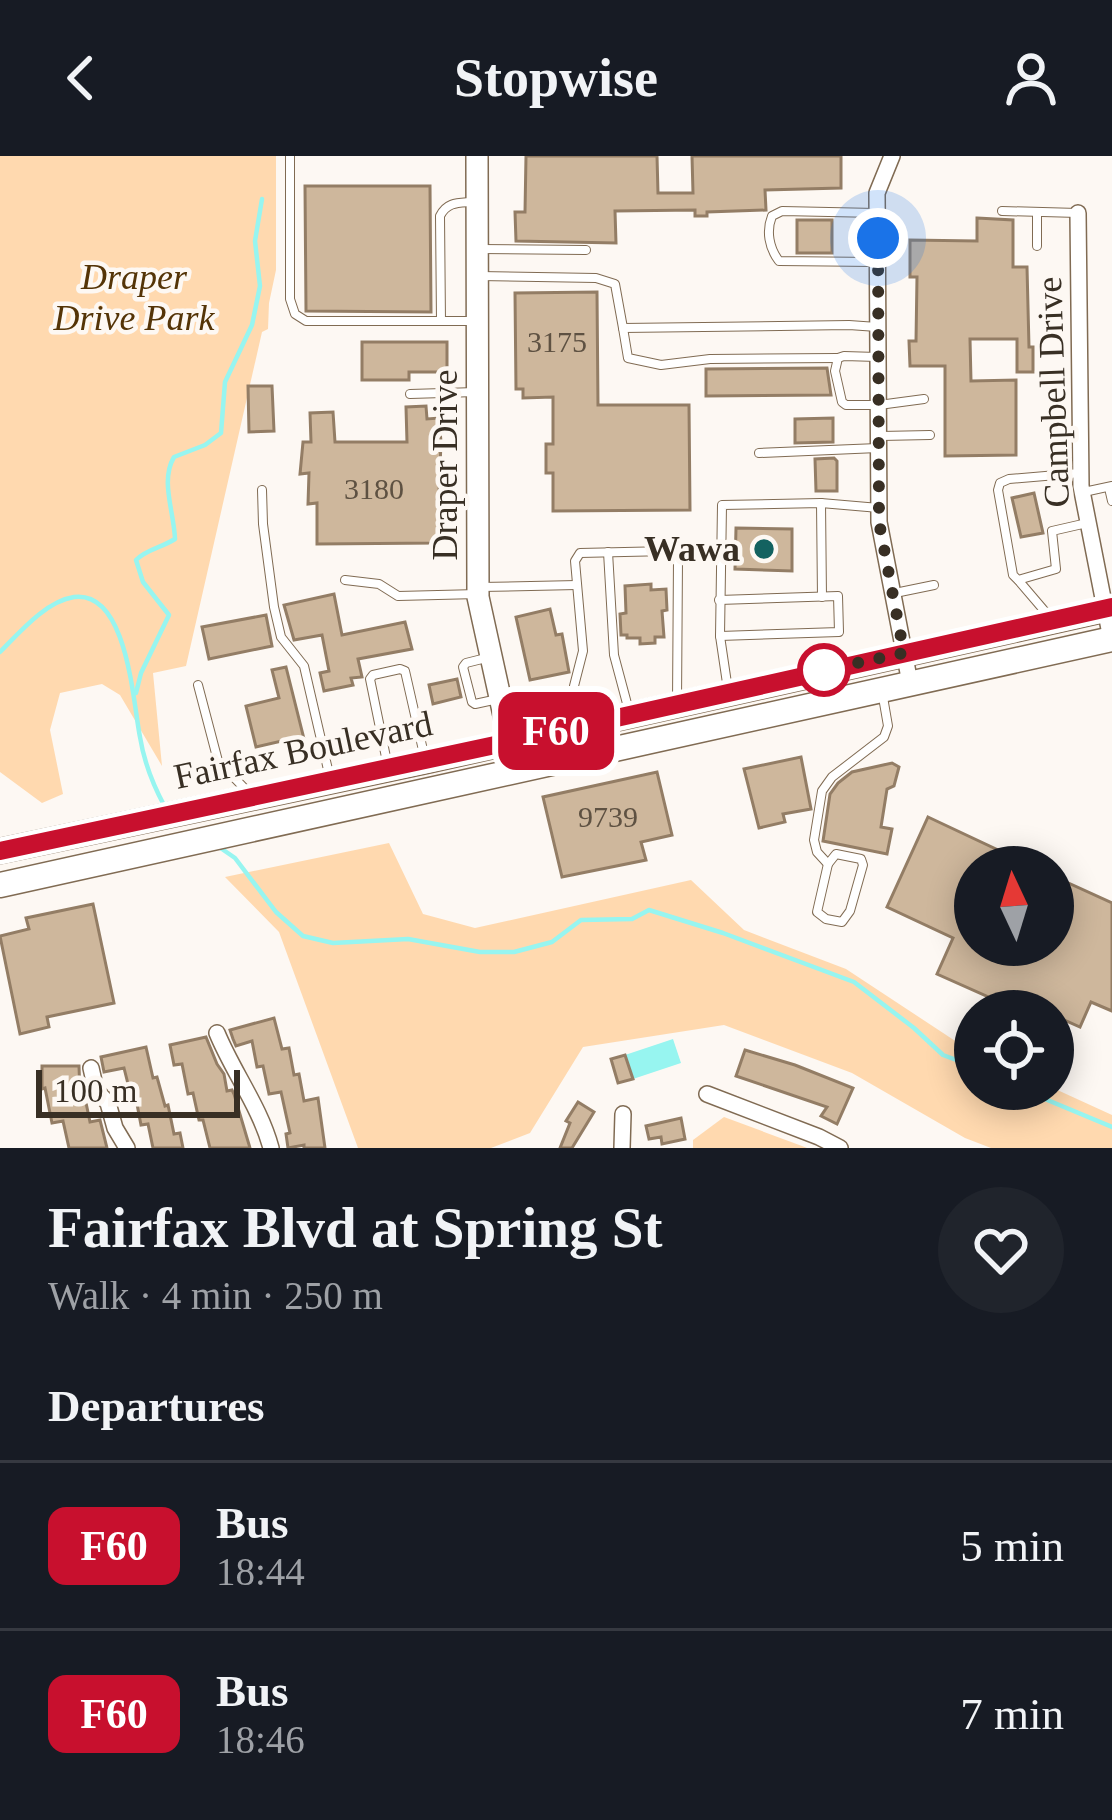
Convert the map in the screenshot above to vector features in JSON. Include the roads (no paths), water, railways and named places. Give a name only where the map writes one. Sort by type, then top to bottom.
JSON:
[{"type":"main road","name":"Fairfax Boulevard","points":[[139,838],[245,800],[584,725],[628,707],[676,703],[1108,608]]},
{"type":"main road","name":"Fairfax Boulevard","points":[[0,851],[269,828],[1112,639]]},
{"type":"main road","points":[[2,878],[115,860],[128,841],[139,838]]},
{"type":"street","name":"Draper Drive","points":[[477,156],[478,590],[516,770]]},
{"type":"street","points":[[892,156],[879,184],[879,508],[881,543],[910,682]]},
{"type":"street","name":"Campbell Drive","points":[[1078,213],[1082,492],[1106,579],[1112,639]]},
{"type":"street","points":[[218,1033],[271,1148]]},
{"type":"street","points":[[92,1068],[96,1090],[108,1103],[127,1148]]},
{"type":"street","points":[[707,1094],[840,1148]]},
{"type":"street","points":[[622,1148],[623,1114]]},
{"type":"lane","points":[[290,156],[290,299],[295,314],[307,321],[478,321]]},
{"type":"lane","points":[[441,321],[440,216],[452,204],[477,202]]},
{"type":"lane","points":[[1002,211],[1078,213]]},
{"type":"lane","points":[[878,213],[782,212],[772,216],[769,236],[779,261],[878,262]]},
{"type":"lane","points":[[1037,212],[1037,246]]},
{"type":"lane","points":[[478,249],[586,250]]},
{"type":"lane","points":[[478,277],[596,278],[615,284],[628,358],[661,365],[710,359],[878,357]]},
{"type":"lane","points":[[623,328],[878,327]]},
{"type":"lane","points":[[838,358],[835,368],[846,405],[924,399]]},
{"type":"lane","points":[[410,394],[478,392]]},
{"type":"lane","points":[[759,453],[930,434]]},
{"type":"lane","points":[[1052,621],[1013,575],[998,490],[1009,479],[1081,472]]},
{"type":"lane","points":[[1082,492],[1111,488],[1112,501]]},
{"type":"lane","points":[[262,490],[281,637],[304,666],[331,781]]},
{"type":"lane","points":[[818,600],[821,503]]},
{"type":"lane","points":[[728,692],[720,635],[722,506],[821,503],[879,508]]},
{"type":"lane","points":[[1018,580],[1056,569],[1052,531],[1087,523]]},
{"type":"lane","points":[[584,725],[574,686],[583,651],[575,560],[580,553],[669,551],[678,559],[676,703]]},
{"type":"lane","points":[[608,552],[614,656],[628,707]]},
{"type":"lane","points":[[346,580],[379,584],[398,596],[577,585]]},
{"type":"lane","points":[[892,594],[934,584]]},
{"type":"lane","points":[[719,600],[795,602],[838,596],[839,632],[777,629],[720,635]]},
{"type":"lane","points":[[388,769],[370,679],[373,674],[405,671],[426,760]]},
{"type":"lane","points":[[199,685],[218,761],[244,785],[245,800]]},
{"type":"lane","points":[[828,864],[819,856],[814,840],[822,791],[832,777],[884,737],[888,726],[881,689]]},
{"type":"lane","points":[[842,854],[861,859],[863,865],[850,911],[842,922],[826,920],[817,912],[828,864],[842,854]]},
{"type":"water","points":[[673,1039],[681,1063],[633,1079],[625,1055]]},
{"type":"waterway","points":[[136,693],[169,615],[143,582],[136,560],[175,539],[168,486],[174,457],[221,433],[225,382],[252,325],[260,286],[255,241],[262,199]]},
{"type":"waterway","points":[[0,652],[34,619],[64,600],[92,600],[106,611],[125,652],[144,755],[165,807]]},
{"type":"waterway","points":[[222,849],[303,936],[333,943],[408,939],[480,952],[514,952],[552,942],[581,920],[632,919],[649,910],[854,982],[954,1059]]},
{"type":"waterway","points":[[1071,1110],[1112,1127]]},
{"type":"place","name":"Wawa","points":[[764,549]]},
{"type":"park label","name":"Draper Drive Park","points":[[134,298]]}]
